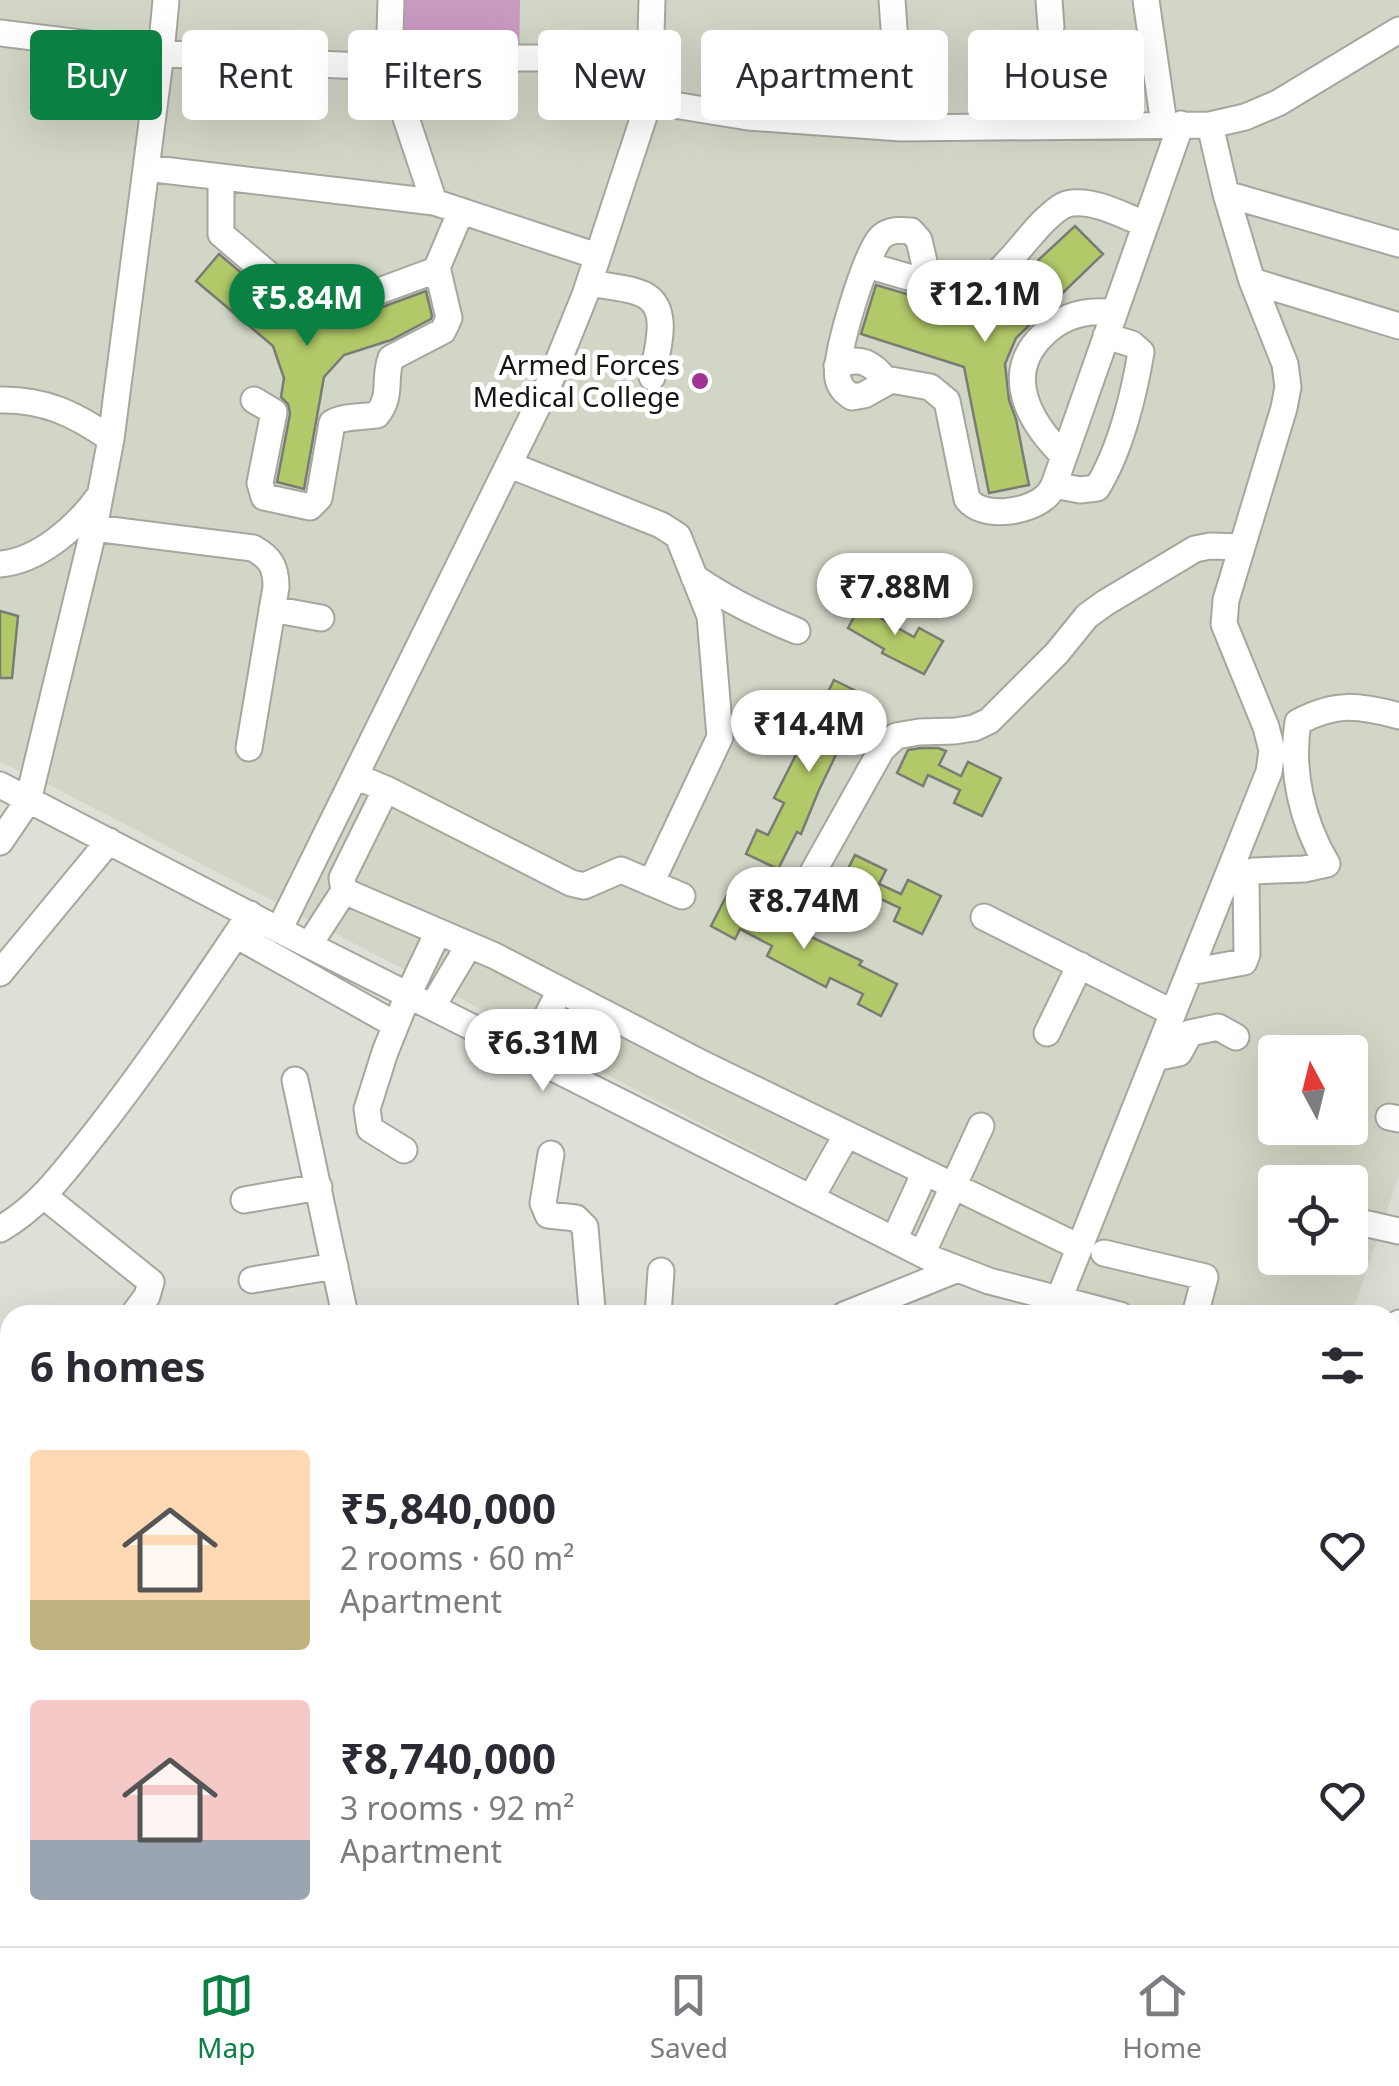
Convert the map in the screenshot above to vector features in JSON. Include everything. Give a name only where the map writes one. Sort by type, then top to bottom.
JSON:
[{"type":"street","points":[[162,42],[166,0]]},
{"type":"street","points":[[390,0],[390,30]]},
{"type":"street","points":[[651,30],[652,0]]},
{"type":"street","points":[[892,0],[901,128]]},
{"type":"street","points":[[1048,0],[1051,27]]},
{"type":"street","points":[[929,283],[919,240],[911,230],[895,230],[882,236],[868,265],[838,355],[837,377],[843,391],[852,397],[864,395],[891,380],[930,387],[946,401],[967,499],[974,508],[989,512],[1032,505],[1045,498],[1054,484],[1145,224],[1172,124],[1146,0]]},
{"type":"street","points":[[681,106],[748,117],[901,128],[1210,125],[1245,117],[1278,103],[1399,30]]},
{"type":"street","points":[[0,34],[30,37]]},
{"type":"street","points":[[162,52],[348,67]]},
{"type":"street","points":[[0,842],[28,802],[94,528],[111,440],[152,120]]},
{"type":"street","points":[[407,120],[434,202]]},
{"type":"street","points":[[279,930],[551,379],[589,284],[643,120]]},
{"type":"street","points":[[1059,1299],[1092,1250],[1155,1058],[1269,772],[1272,750],[1224,624],[1226,600],[1288,387],[1284,364],[1252,281],[1226,194],[1210,125]]},
{"type":"street","points":[[146,168],[434,202],[597,256]]},
{"type":"street","points":[[221,177],[221,234],[288,291],[352,301],[436,270],[462,211]]},
{"type":"street","points":[[1226,194],[1399,244]]},
{"type":"street","points":[[868,265],[956,291],[970,290],[988,280],[1061,206],[1074,202],[1096,206],[1145,224]]},
{"type":"street","points":[[254,400],[274,412],[260,483],[264,497],[310,507],[320,498],[332,423],[338,418],[377,415],[388,393],[386,370],[391,358],[443,331],[449,318],[437,267]]},
{"type":"street","points":[[1252,281],[1399,326]]},
{"type":"street","points":[[589,284],[639,292],[653,300],[660,312],[661,325],[652,377]]},
{"type":"street","points":[[1054,484],[1080,490],[1097,488],[1109,470],[1134,386],[1141,352],[1100,311],[1055,322],[1032,345],[1022,364],[1030,414],[1064,456]]},
{"type":"street","points":[[0,400],[46,404],[86,422],[111,440]]},
{"type":"street","points":[[510,465],[661,524],[678,536],[710,616],[720,737],[651,882]]},
{"type":"street","points":[[0,564],[21,560],[56,540],[87,512],[101,493]]},
{"type":"street","points":[[94,528],[254,548],[267,556],[276,569],[276,586],[249,748]]},
{"type":"street","points":[[798,898],[882,749],[896,736],[956,731],[988,721],[1105,603],[1194,550],[1242,547]]},
{"type":"street","points":[[694,577],[744,608],[797,632]]},
{"type":"street","points":[[272,609],[322,618]]},
{"type":"street","points":[[1190,972],[1244,962],[1246,880],[1253,871],[1327,864],[1316,846],[1303,806],[1294,748],[1298,722],[1322,709],[1364,706],[1399,716]]},
{"type":"street","points":[[356,776],[571,883],[584,886],[621,870],[682,896]]},
{"type":"street","points":[[0,785],[108,841],[396,1024]]},
{"type":"street","points":[[309,944],[344,891],[342,878],[386,789]]},
{"type":"street","points":[[1253,813],[1303,806]]},
{"type":"street","points":[[0,973],[108,841]]},
{"type":"street","points":[[344,891],[469,945],[703,1064],[1092,1250],[1205,1277],[1198,1305]]},
{"type":"street","points":[[984,917],[1173,1013]]},
{"type":"street","points":[[243,924],[279,930],[309,944],[922,1254],[988,1281],[1082,1305]]},
{"type":"street","points":[[2,1232],[44,1196],[121,1100],[243,924]]},
{"type":"street","points":[[404,1150],[370,1129],[367,1109],[396,1024],[438,932]]},
{"type":"street","points":[[432,1007],[469,945]]},
{"type":"street","points":[[1047,1033],[1080,966]]},
{"type":"street","points":[[528,1055],[560,990]]},
{"type":"street","points":[[555,1069],[586,1004]]},
{"type":"street","points":[[1155,1058],[1179,1053],[1190,1033],[1218,1027],[1236,1037]]},
{"type":"street","points":[[289,1089],[319,1187],[343,1305]]},
{"type":"street","points":[[922,1254],[981,1126]]},
{"type":"street","points":[[811,1198],[847,1134]]},
{"type":"street","points":[[551,1154],[543,1203],[548,1216],[576,1218],[584,1227],[592,1305]]},
{"type":"street","points":[[894,1240],[926,1172]]},
{"type":"street","points":[[244,1200],[319,1187]]},
{"type":"street","points":[[44,1196],[150,1282],[139,1305]]},
{"type":"street","points":[[1368,1224],[1399,1230]]},
{"type":"street","points":[[252,1280],[336,1266]]},
{"type":"street","points":[[896,1305],[958,1270]]},
{"type":"street","points":[[659,1305],[661,1271]]},
{"type":"shaded area","name":"Armed Forces Medical College","points":[[0,0],[1399,0],[1399,1175],[1368,1267],[1368,1165],[1258,1165],[1258,1275],[1365,1275],[1355,1305],[1133,1305],[956,1256],[0,762]]},
{"type":"shaded area","points":[[398,0],[520,0],[519,64],[518,30],[397,30]]},
{"type":"building","points":[[1075,226],[1103,254],[1016,338],[1005,364],[1009,400],[1029,485],[989,493],[964,367],[861,334],[876,285],[979,315]]},
{"type":"building","points":[[219,254],[278,304],[324,320],[337,315],[358,316],[426,291],[431,319],[391,340],[344,355],[324,377],[304,489],[277,482],[290,414],[281,397],[284,378],[273,346],[196,281]]},
{"type":"building","points":[[865,597],[888,610],[882,619],[914,637],[919,628],[943,641],[924,674],[882,653],[884,649],[848,628]]},
{"type":"building","points":[[0,611],[18,616],[12,678],[0,678]]},
{"type":"building","points":[[834,680],[868,697],[849,740],[844,738],[801,834],[797,832],[778,869],[746,854],[757,830],[768,835],[784,803],[774,798],[805,737],[815,742],[831,709],[822,704]]},
{"type":"building","points":[[908,750],[946,751],[939,765],[961,776],[968,762],[1001,778],[982,816],[954,803],[960,790],[928,775],[923,786],[897,773]]},
{"type":"building","points":[[855,855],[886,870],[879,884],[901,894],[908,880],[941,896],[922,934],[894,921],[900,908],[868,893],[863,904],[837,891]]},
{"type":"building","points":[[728,893],[772,912],[769,917],[862,961],[859,965],[897,984],[881,1016],[858,1004],[863,994],[830,978],[826,987],[767,956],[772,946],[740,929],[735,939],[711,926]]},
{"type":"place","name":"Armed Forces Medical College","points":[[700,381]]}]
